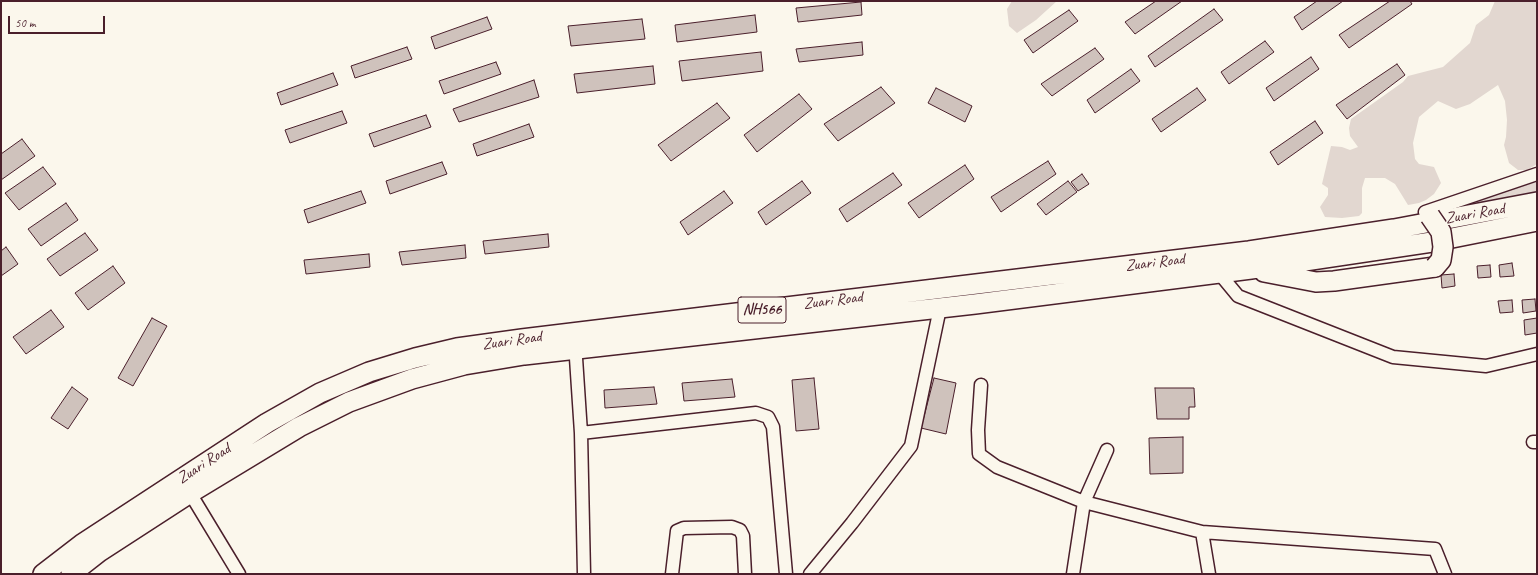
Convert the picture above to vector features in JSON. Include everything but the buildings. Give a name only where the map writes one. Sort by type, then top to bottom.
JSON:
[{"type":"highway","name":"Zuari Road","points":[[71,574],[99,552],[190,493],[299,427],[349,402],[412,379],[464,365],[575,341],[1249,251],[1394,229],[1537,202]]},
{"type":"highway","points":[[1249,251],[1260,242],[1269,238],[1428,214],[1441,232],[1443,247],[1441,260],[1434,267],[1334,281],[1316,282],[1251,270]]},
{"type":"highway","name":"Zuari Road","points":[[43,574],[108,526],[267,423],[320,393],[369,372],[415,358],[458,348],[575,341],[940,308],[1219,274],[1432,242],[1537,221]]},
{"type":"street","points":[[1428,214],[1537,174]]},
{"type":"street","points":[[1219,274],[1238,296],[1393,356],[1486,366],[1537,354]]},
{"type":"street","points":[[810,574],[852,523],[911,446],[940,308]]},
{"type":"street","points":[[575,341],[581,433],[584,574]]},
{"type":"street","points":[[981,385],[978,430],[979,454],[997,467],[1084,502],[1202,532],[1435,549],[1445,574]]},
{"type":"street","points":[[581,433],[756,413],[768,417],[773,427],[786,574]]},
{"type":"street","points":[[1073,574],[1084,502],[1107,450]]},
{"type":"street","points":[[190,493],[240,574]]},
{"type":"street","points":[[672,574],[677,531],[684,528],[732,527],[740,530],[743,536],[745,574]]},
{"type":"street","points":[[1202,532],[1209,574]]},
{"type":"shaded area","points":[[1012,1],[1057,1],[1036,20],[1017,33],[1009,26],[1007,9]]},
{"type":"shaded area","points":[[1495,1],[1537,1],[1537,164],[1527,170],[1518,170],[1509,163],[1504,145],[1507,120],[1505,101],[1498,85],[1470,104],[1456,109],[1438,101],[1419,117],[1413,143],[1415,159],[1419,164],[1434,167],[1441,183],[1434,194],[1419,203],[1408,205],[1395,184],[1385,178],[1365,178],[1362,188],[1362,213],[1359,216],[1342,218],[1325,217],[1320,207],[1328,195],[1328,188],[1322,184],[1331,146],[1342,147],[1350,150],[1358,147],[1350,136],[1349,128],[1351,119],[1403,82],[1408,76],[1443,67],[1470,43],[1476,25],[1489,15]]},
{"type":"shaded area","points":[[1537,182],[1537,196],[1459,212],[1458,204]]}]
